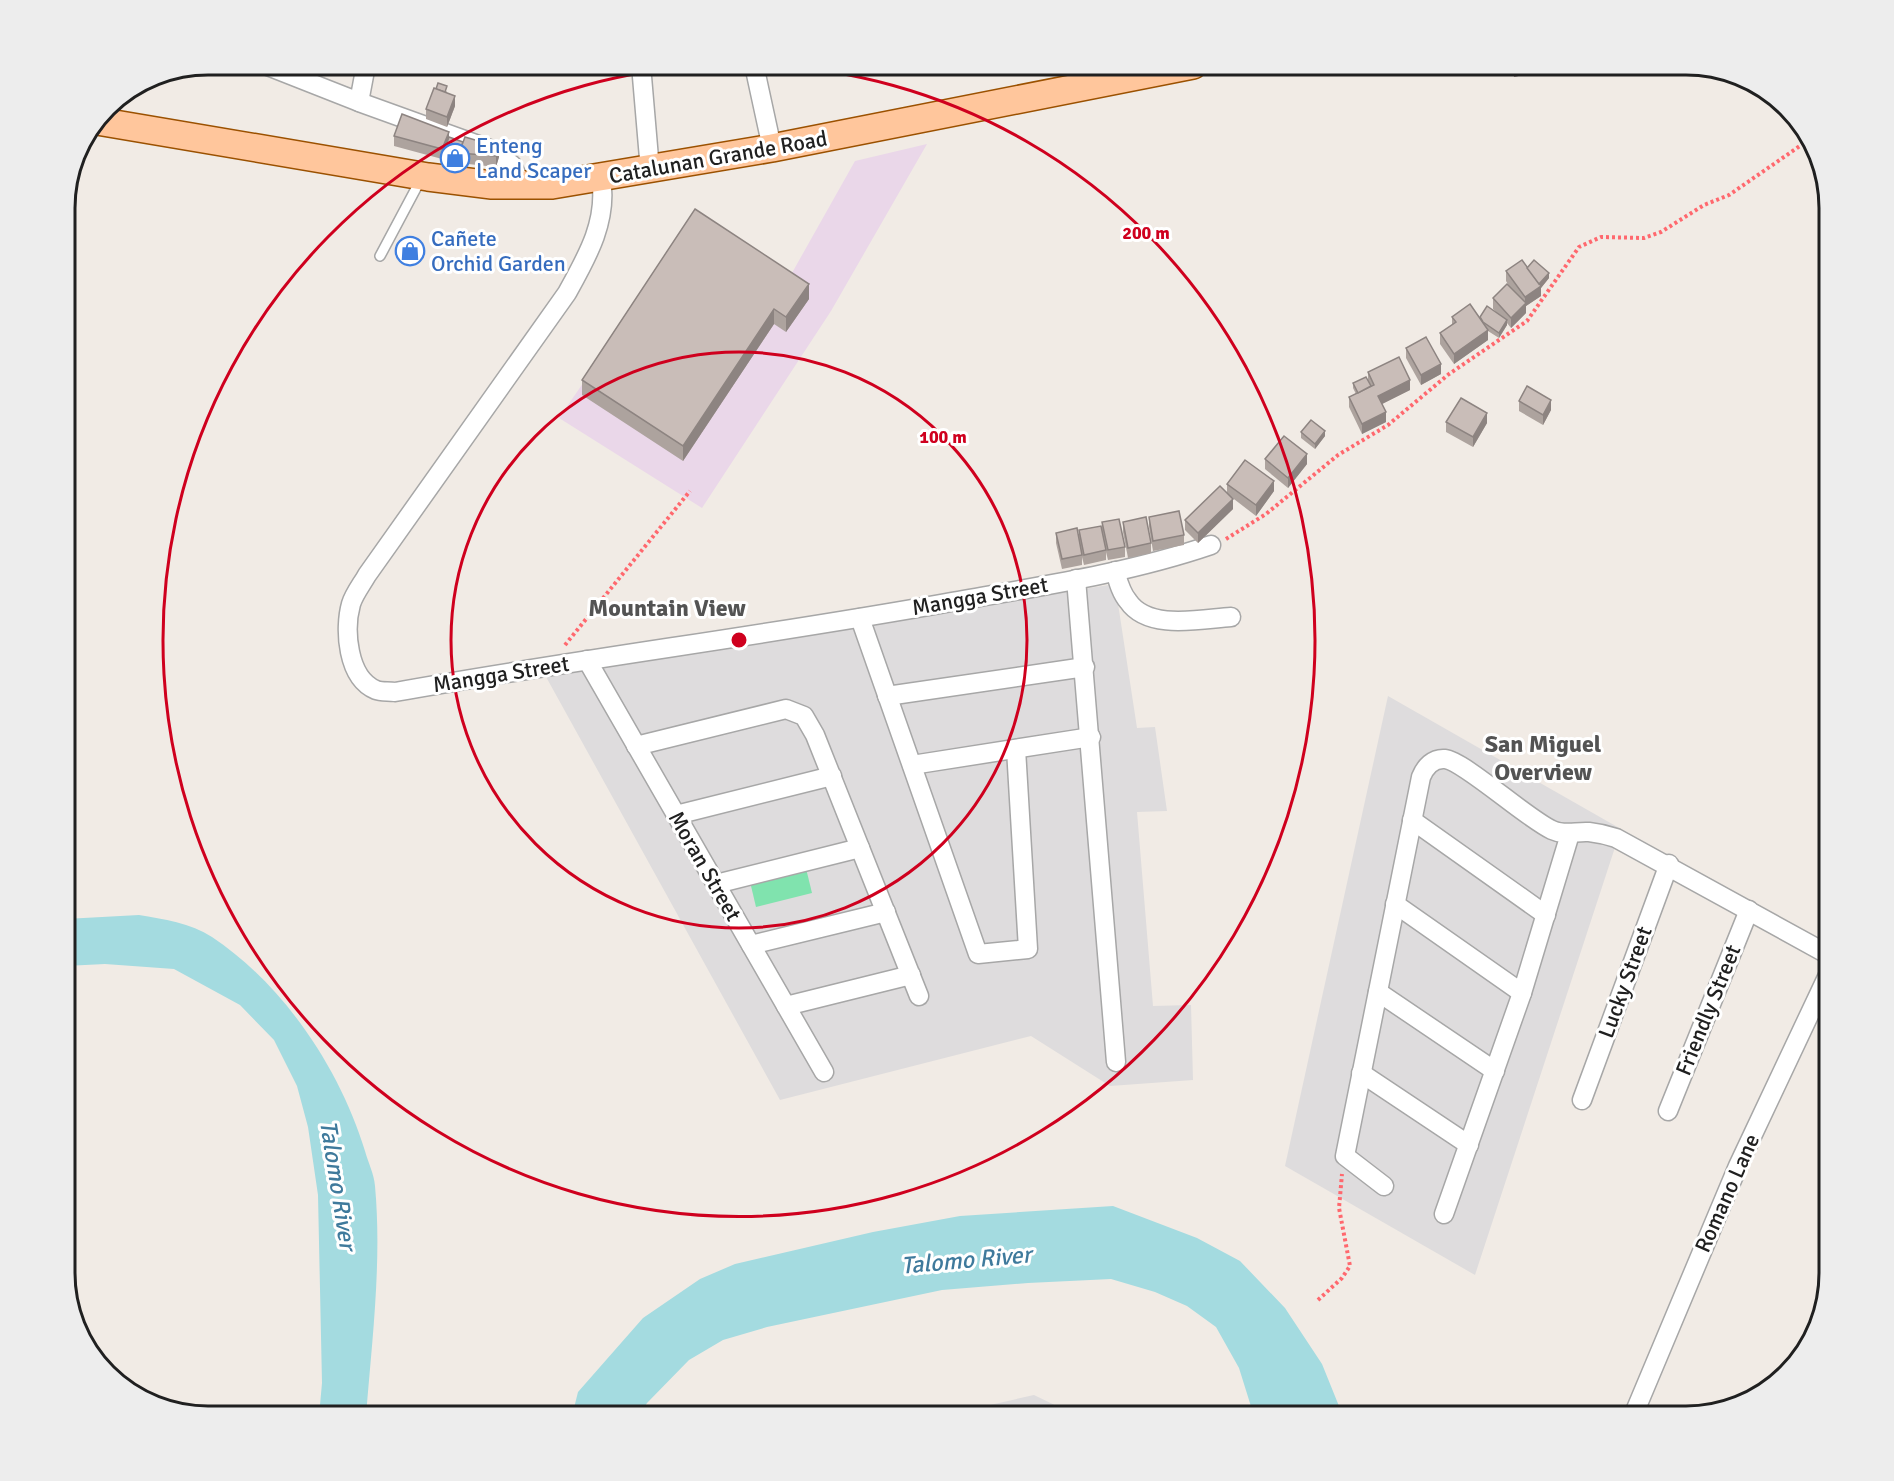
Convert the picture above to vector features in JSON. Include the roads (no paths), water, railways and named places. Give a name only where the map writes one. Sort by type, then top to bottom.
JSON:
[{"type":"main road","name":"Catalunan Grande Road","points":[[106,122],[423,176],[522,187],[601,179],[772,148],[1137,75]]},
{"type":"street","points":[[293,75],[359,102],[492,150],[512,165],[522,187]]},
{"type":"street","points":[[359,102],[364,75]]},
{"type":"street","points":[[642,75],[650,170]]},
{"type":"street","points":[[756,75],[772,148]]},
{"type":"street","name":"Mangga Street","points":[[601,179],[602,213],[586,260],[567,292],[367,575],[352,602],[347,633],[356,668],[364,681],[376,690],[395,692],[860,618],[1115,571],[1211,544]]},
{"type":"street","points":[[1115,571],[1128,601],[1137,611],[1175,620],[1231,617]]},
{"type":"street","points":[[1076,579],[1091,737],[1116,1062]]},
{"type":"street","points":[[860,618],[978,954],[1028,949],[1016,748]]},
{"type":"street","name":"Moran Street","points":[[586,660],[824,1072]]},
{"type":"street","points":[[887,696],[1085,667]]},
{"type":"street","points":[[636,746],[786,709],[804,716],[812,728],[832,776],[919,996]]},
{"type":"street","points":[[912,765],[1091,737]]},
{"type":"street","points":[[1384,1186],[1345,1156],[1412,820],[1425,767],[1442,759],[1458,764],[1556,832],[1570,834],[1586,832],[1616,838],[1669,864],[1819,949]]},
{"type":"street","points":[[676,815],[832,776]]},
{"type":"street","points":[[1412,820],[1546,915]]},
{"type":"street","points":[[1444,1214],[1522,993],[1570,834]]},
{"type":"street","points":[[716,884],[860,848]]},
{"type":"street","name":"Lucky Street","points":[[1582,1100],[1669,864]]},
{"type":"street","points":[[1395,904],[1522,993]]},
{"type":"street","name":"Friendly Street","points":[[1668,1111],[1749,910]]},
{"type":"street","points":[[751,945],[886,912]]},
{"type":"street","points":[[786,1006],[911,975]]},
{"type":"street","points":[[1378,992],[1495,1071]]},
{"type":"street","name":"Romano Lane","points":[[1637,1406],[1733,1176],[1819,996]]},
{"type":"street","points":[[1361,1073],[1469,1145]]},
{"type":"lane","points":[[380,256],[423,176]]},
{"type":"water","name":"Talomo River","points":[[139,915],[177,922],[204,932],[263,979],[306,1031],[325,1060],[354,1120],[375,1186],[377,1272],[367,1406],[320,1406],[322,1383],[318,1195],[308,1127],[297,1086],[274,1040],[240,1005],[174,969],[105,964],[75,966],[75,918]]},
{"type":"water","name":"Talomo River","points":[[1113,1206],[1197,1238],[1240,1261],[1285,1308],[1322,1364],[1339,1406],[1251,1406],[1239,1368],[1216,1327],[1187,1306],[1155,1292],[1111,1279],[942,1290],[767,1327],[723,1340],[689,1360],[645,1406],[574,1406],[578,1392],[643,1318],[700,1279],[735,1264],[873,1232],[960,1216]]},
{"type":"place","name":"Enteng Land Scaper","points":[[455,158]]},
{"type":"place","name":"Cañete Orchid Garden","points":[[410,251]]},
{"type":"district","name":"Mountain View","points":[[667,608]]},
{"type":"district","name":"San Miguel Overview","points":[[1543,758]]}]
